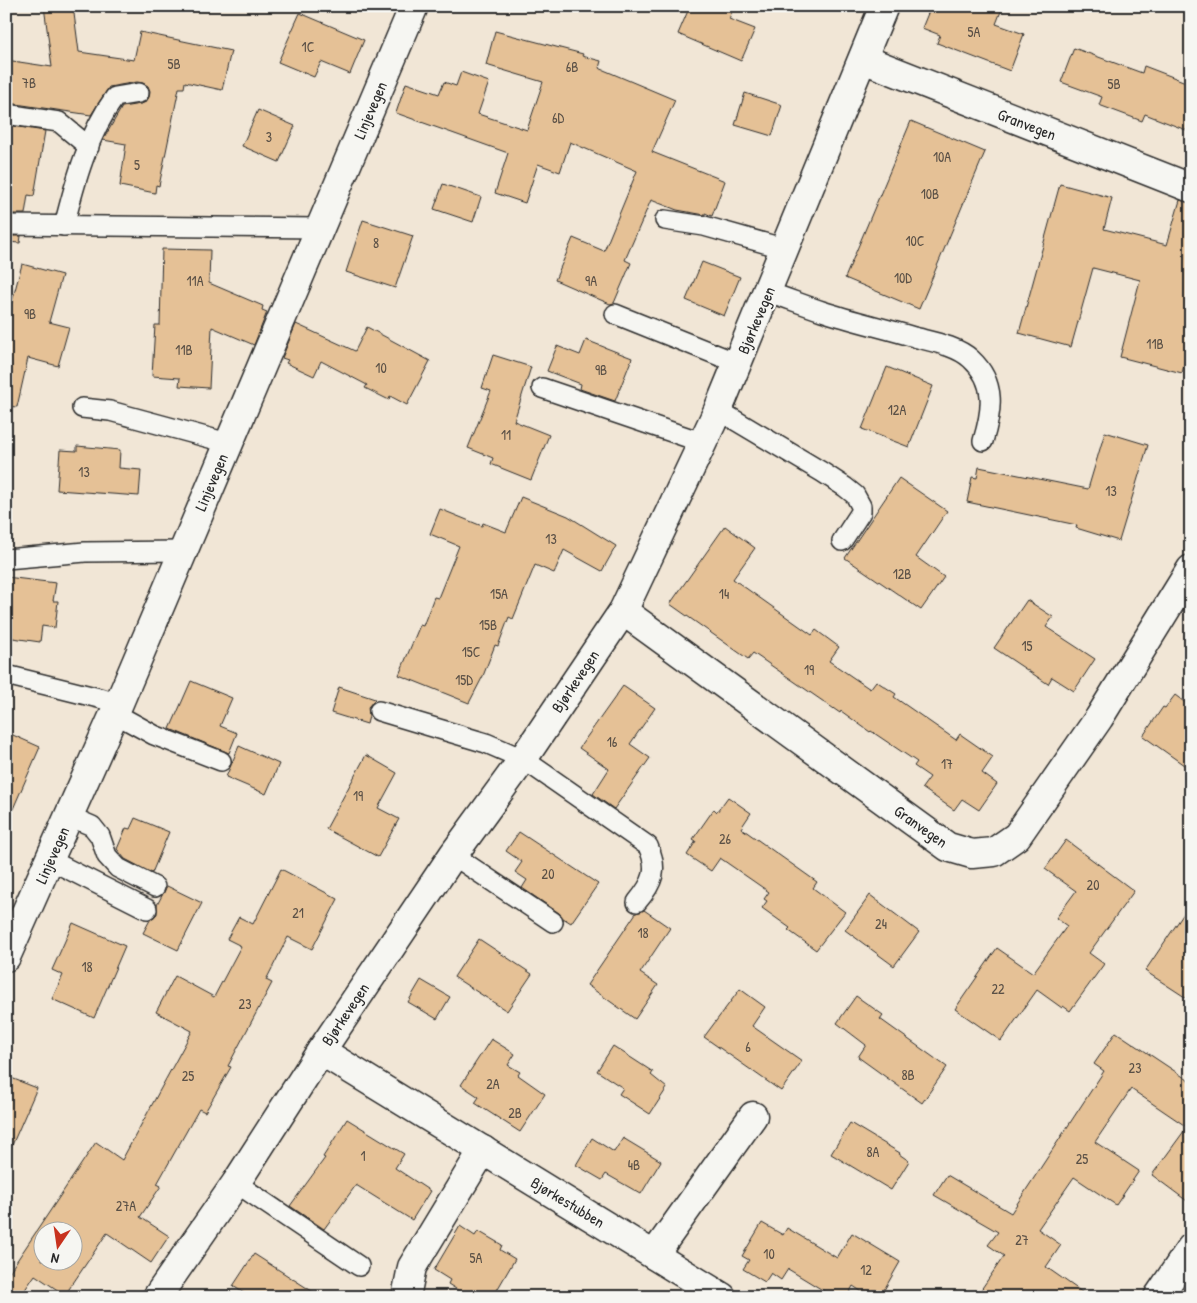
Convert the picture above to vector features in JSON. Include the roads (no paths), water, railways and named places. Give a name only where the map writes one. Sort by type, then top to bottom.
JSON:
[{"type":"street","name":"Linjevegen","points":[[6,957],[116,708],[414,6]]},
{"type":"street","name":"Bjørkevegen","points":[[157,1297],[236,1183],[321,1050],[453,855],[523,759],[623,611],[704,443],[786,249],[884,6]]},
{"type":"street","name":"Granvegen","points":[[863,59],[1191,188]]},
{"type":"street","name":"Granvegen","points":[[623,611],[948,847],[972,854],[994,852],[1018,836],[1099,718],[1191,569]]},
{"type":"street","name":"Bjørkestubben","points":[[321,1050],[722,1297]]},
{"type":"street","points":[[654,1255],[753,1116]]},
{"type":"street","points":[[406,1297],[412,1267],[483,1150]]},
{"type":"street","points":[[1158,1297],[1191,1248]]},
{"type":"lane","points":[[64,226],[74,187],[105,110],[115,97],[139,94]]},
{"type":"lane","points":[[6,114],[59,122],[89,147]]},
{"type":"lane","points":[[665,220],[704,226],[786,249]]},
{"type":"lane","points":[[6,225],[319,228]]},
{"type":"lane","points":[[768,292],[822,311],[961,352],[977,366],[986,379],[990,392],[990,419],[982,441]]},
{"type":"lane","points":[[615,314],[737,363]]},
{"type":"lane","points":[[542,388],[704,443]]},
{"type":"lane","points":[[82,408],[110,411],[228,443]]},
{"type":"lane","points":[[718,410],[822,472],[855,495],[861,506],[861,512],[842,541]]},
{"type":"lane","points":[[6,559],[85,552],[182,551]]},
{"type":"lane","points":[[6,674],[116,708],[154,735],[221,762]]},
{"type":"lane","points":[[379,711],[486,743],[523,759],[648,846],[653,856],[654,878],[649,889],[637,902]]},
{"type":"lane","points":[[69,816],[92,826],[100,836],[107,856],[118,868],[156,887]]},
{"type":"lane","points":[[453,855],[554,922]]},
{"type":"lane","points":[[50,860],[147,909]]},
{"type":"lane","points":[[236,1183],[359,1266]]}]
